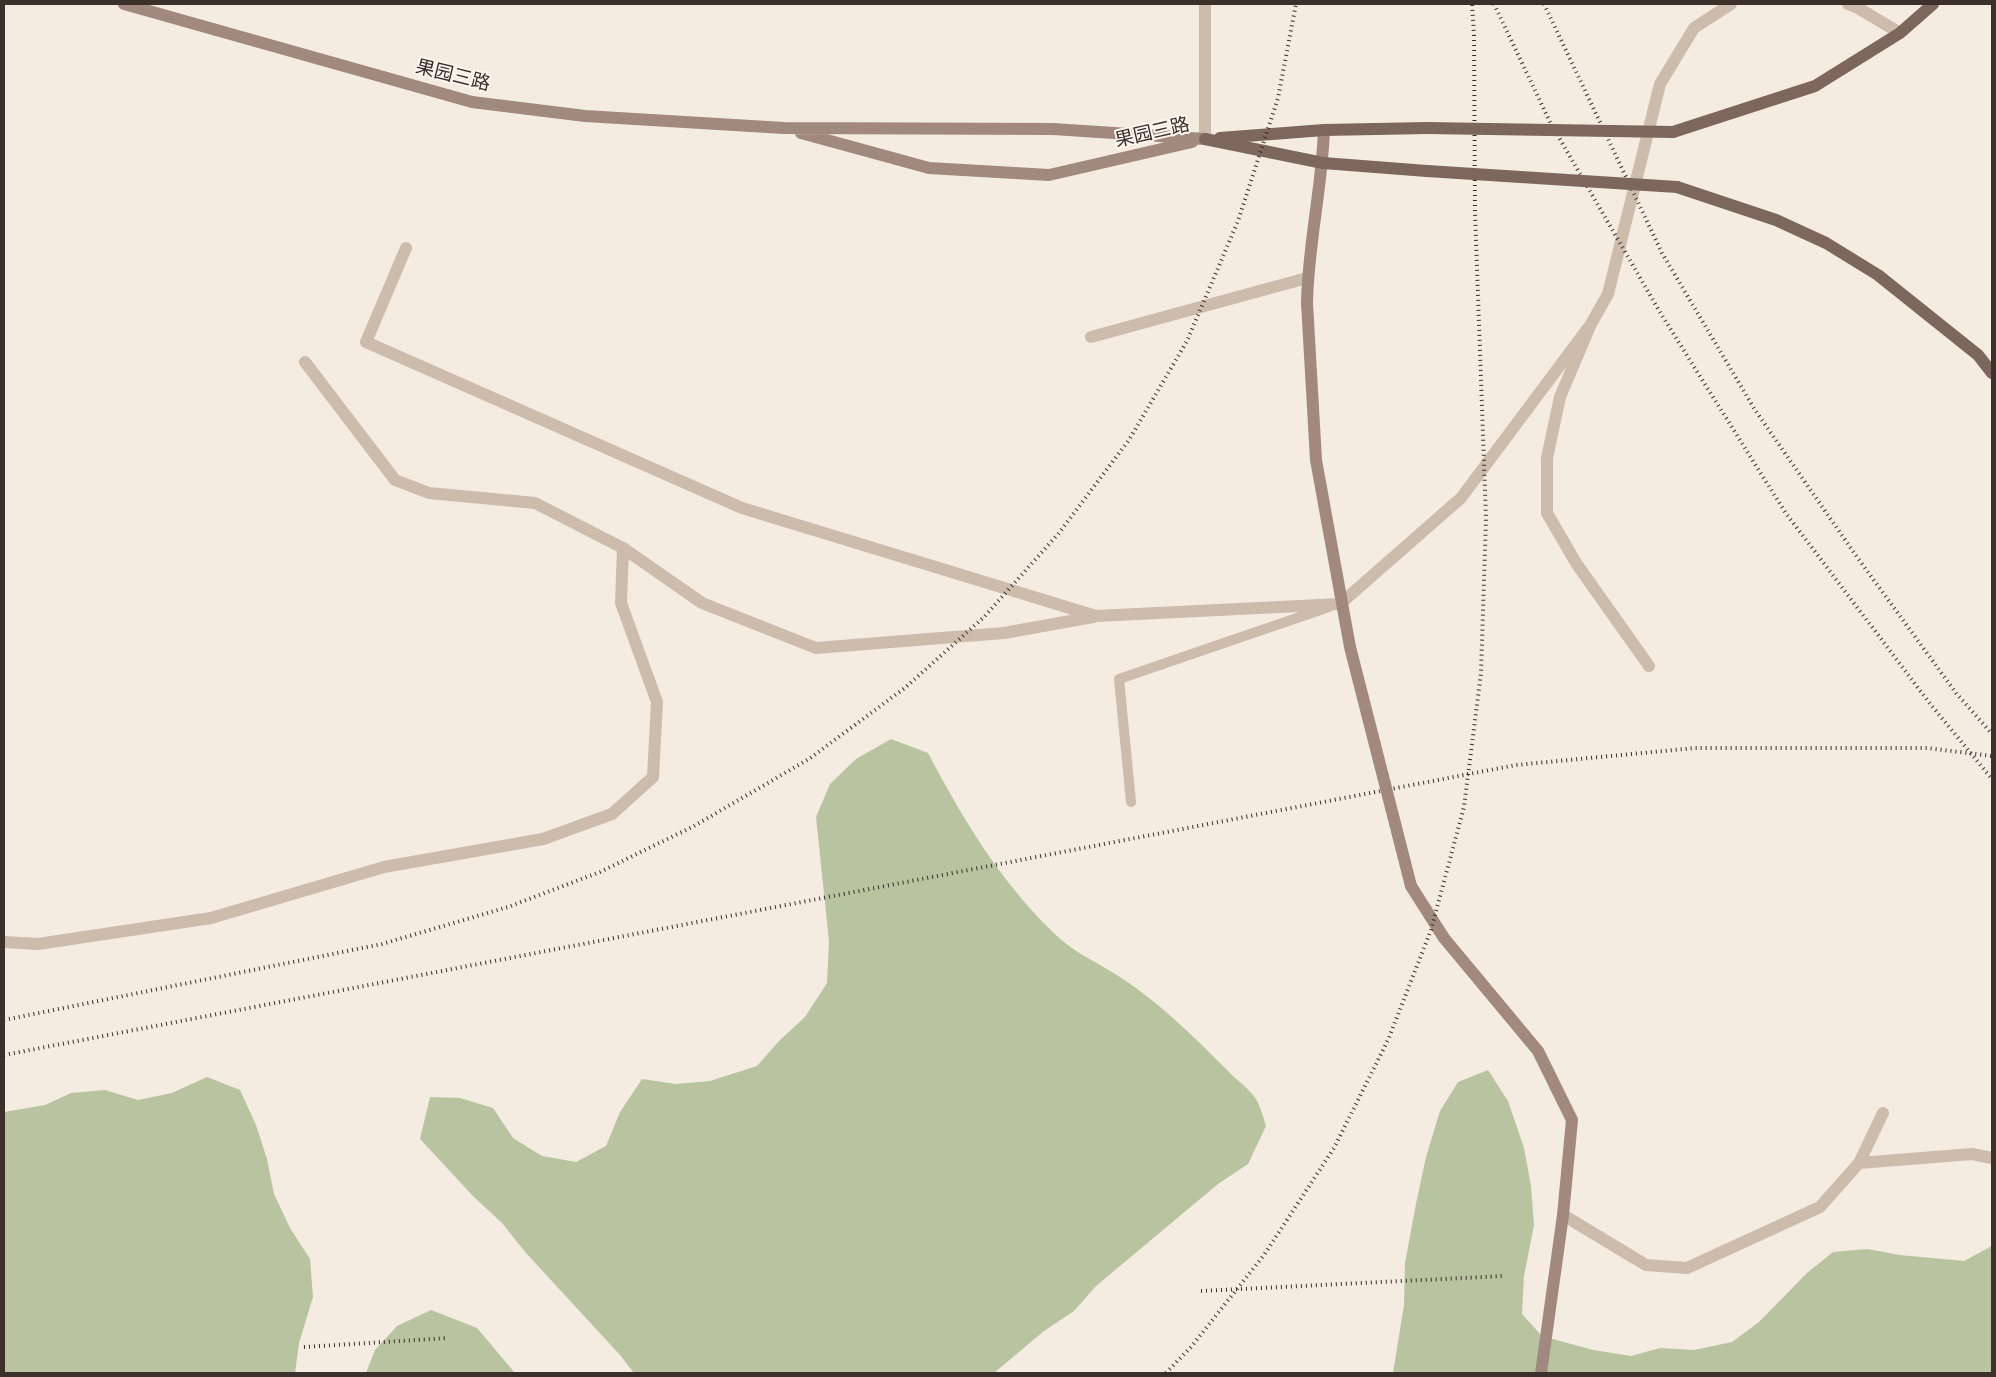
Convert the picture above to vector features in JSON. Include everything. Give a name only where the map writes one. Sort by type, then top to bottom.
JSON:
[{"type":"main road","points":[[1205,139],[1324,130],[1427,128],[1674,132],[1815,86],[1900,34],[1933,4]]},
{"type":"main road","points":[[1205,139],[1323,163],[1677,187],[1776,220],[1826,243],[1878,275],[1978,355],[1992,373]]},
{"type":"street","name":"果园三路","points":[[124,4],[472,102],[585,116],[784,128],[1054,129],[1205,139]]},
{"type":"street","points":[[1205,4],[1205,139]]},
{"type":"street","points":[[1649,666],[1576,562],[1547,513],[1547,458],[1560,397],[1591,324],[1608,294],[1660,84],[1694,28],[1731,4]]},
{"type":"street","points":[[1848,4],[1858,8],[1900,34]]},
{"type":"street","name":"果园三路","points":[[784,128],[929,168],[1049,176],[1205,139]]},
{"type":"street","points":[[1324,130],[1323,163],[1307,278],[1307,303],[1317,469],[1350,647],[1411,886],[1444,938],[1538,1051],[1572,1120],[1563,1215],[1540,1373]]},
{"type":"street","points":[[406,248],[366,342],[742,508],[1096,616]]},
{"type":"street","points":[[1091,337],[1307,278]]},
{"type":"street","points":[[305,362],[395,480],[429,493],[534,503],[623,548],[702,603],[816,648],[1004,633],[1096,616],[1340,604],[1461,498],[1591,324]]},
{"type":"street","points":[[4,942],[38,944],[211,918],[384,867],[543,839],[612,814],[652,777],[657,702],[621,603],[623,548]]},
{"type":"street","points":[[1563,1215],[1646,1265],[1687,1268],[1820,1207],[1859,1163],[1883,1113]]},
{"type":"street","points":[[1859,1163],[1972,1154],[1992,1158]]},
{"type":"lane","points":[[1131,802],[1119,679],[1340,604]]},
{"type":"green space","points":[[891,739],[928,753],[955,803],[985,850],[1018,895],[1037,916],[1064,942],[1135,987],[1176,1020],[1253,1095],[1266,1126],[1248,1164],[1218,1184],[1096,1286],[1074,1311],[1044,1331],[994,1373],[634,1373],[620,1355],[526,1253],[502,1223],[473,1196],[420,1139],[430,1097],[460,1098],[493,1108],[513,1138],[542,1156],[576,1162],[606,1146],[620,1112],[642,1079],[676,1084],[710,1081],[757,1066],[779,1041],[805,1017],[827,983],[829,941],[816,817],[830,784],[856,759]]},
{"type":"green space","points":[[1488,1070],[1508,1101],[1524,1148],[1531,1186],[1534,1225],[1524,1276],[1522,1314],[1542,1336],[1593,1350],[1631,1356],[1660,1348],[1694,1350],[1732,1342],[1759,1322],[1807,1273],[1833,1252],[1867,1249],[1900,1255],[1964,1261],[1992,1246],[1992,1373],[1393,1373],[1404,1305],[1405,1263],[1426,1157],[1440,1111],[1458,1082]]},
{"type":"green space","points":[[207,1077],[240,1090],[256,1125],[267,1159],[274,1194],[290,1228],[310,1259],[313,1297],[299,1343],[295,1373],[4,1373],[4,1112],[45,1105],[71,1093],[105,1090],[138,1100],[172,1093]]},
{"type":"green space","points":[[431,1310],[477,1328],[515,1373],[366,1373],[375,1350],[397,1326]]},
{"type":"railway","points":[[4,1020],[382,944],[508,907],[600,872],[694,826],[809,759],[906,687],[984,617],[1059,533],[1129,440],[1187,341],[1238,221],[1278,98],[1296,4]]},
{"type":"railway","points":[[1166,1373],[1191,1347],[1264,1255],[1334,1148],[1388,1040],[1431,930],[1464,807],[1481,673],[1486,519],[1475,212],[1474,35],[1472,4]]},
{"type":"railway","points":[[1494,4],[1550,122],[1661,314],[1785,512],[1931,705],[1992,779]]},
{"type":"railway","points":[[1544,4],[1662,253],[1755,410],[1857,557],[1956,693],[1992,734]]},
{"type":"railway","points":[[4,1055],[1516,765],[1695,748],[1927,748],[1992,756]]},
{"type":"railway","points":[[1201,1291],[1504,1276]]},
{"type":"railway","points":[[304,1347],[448,1338]]}]
